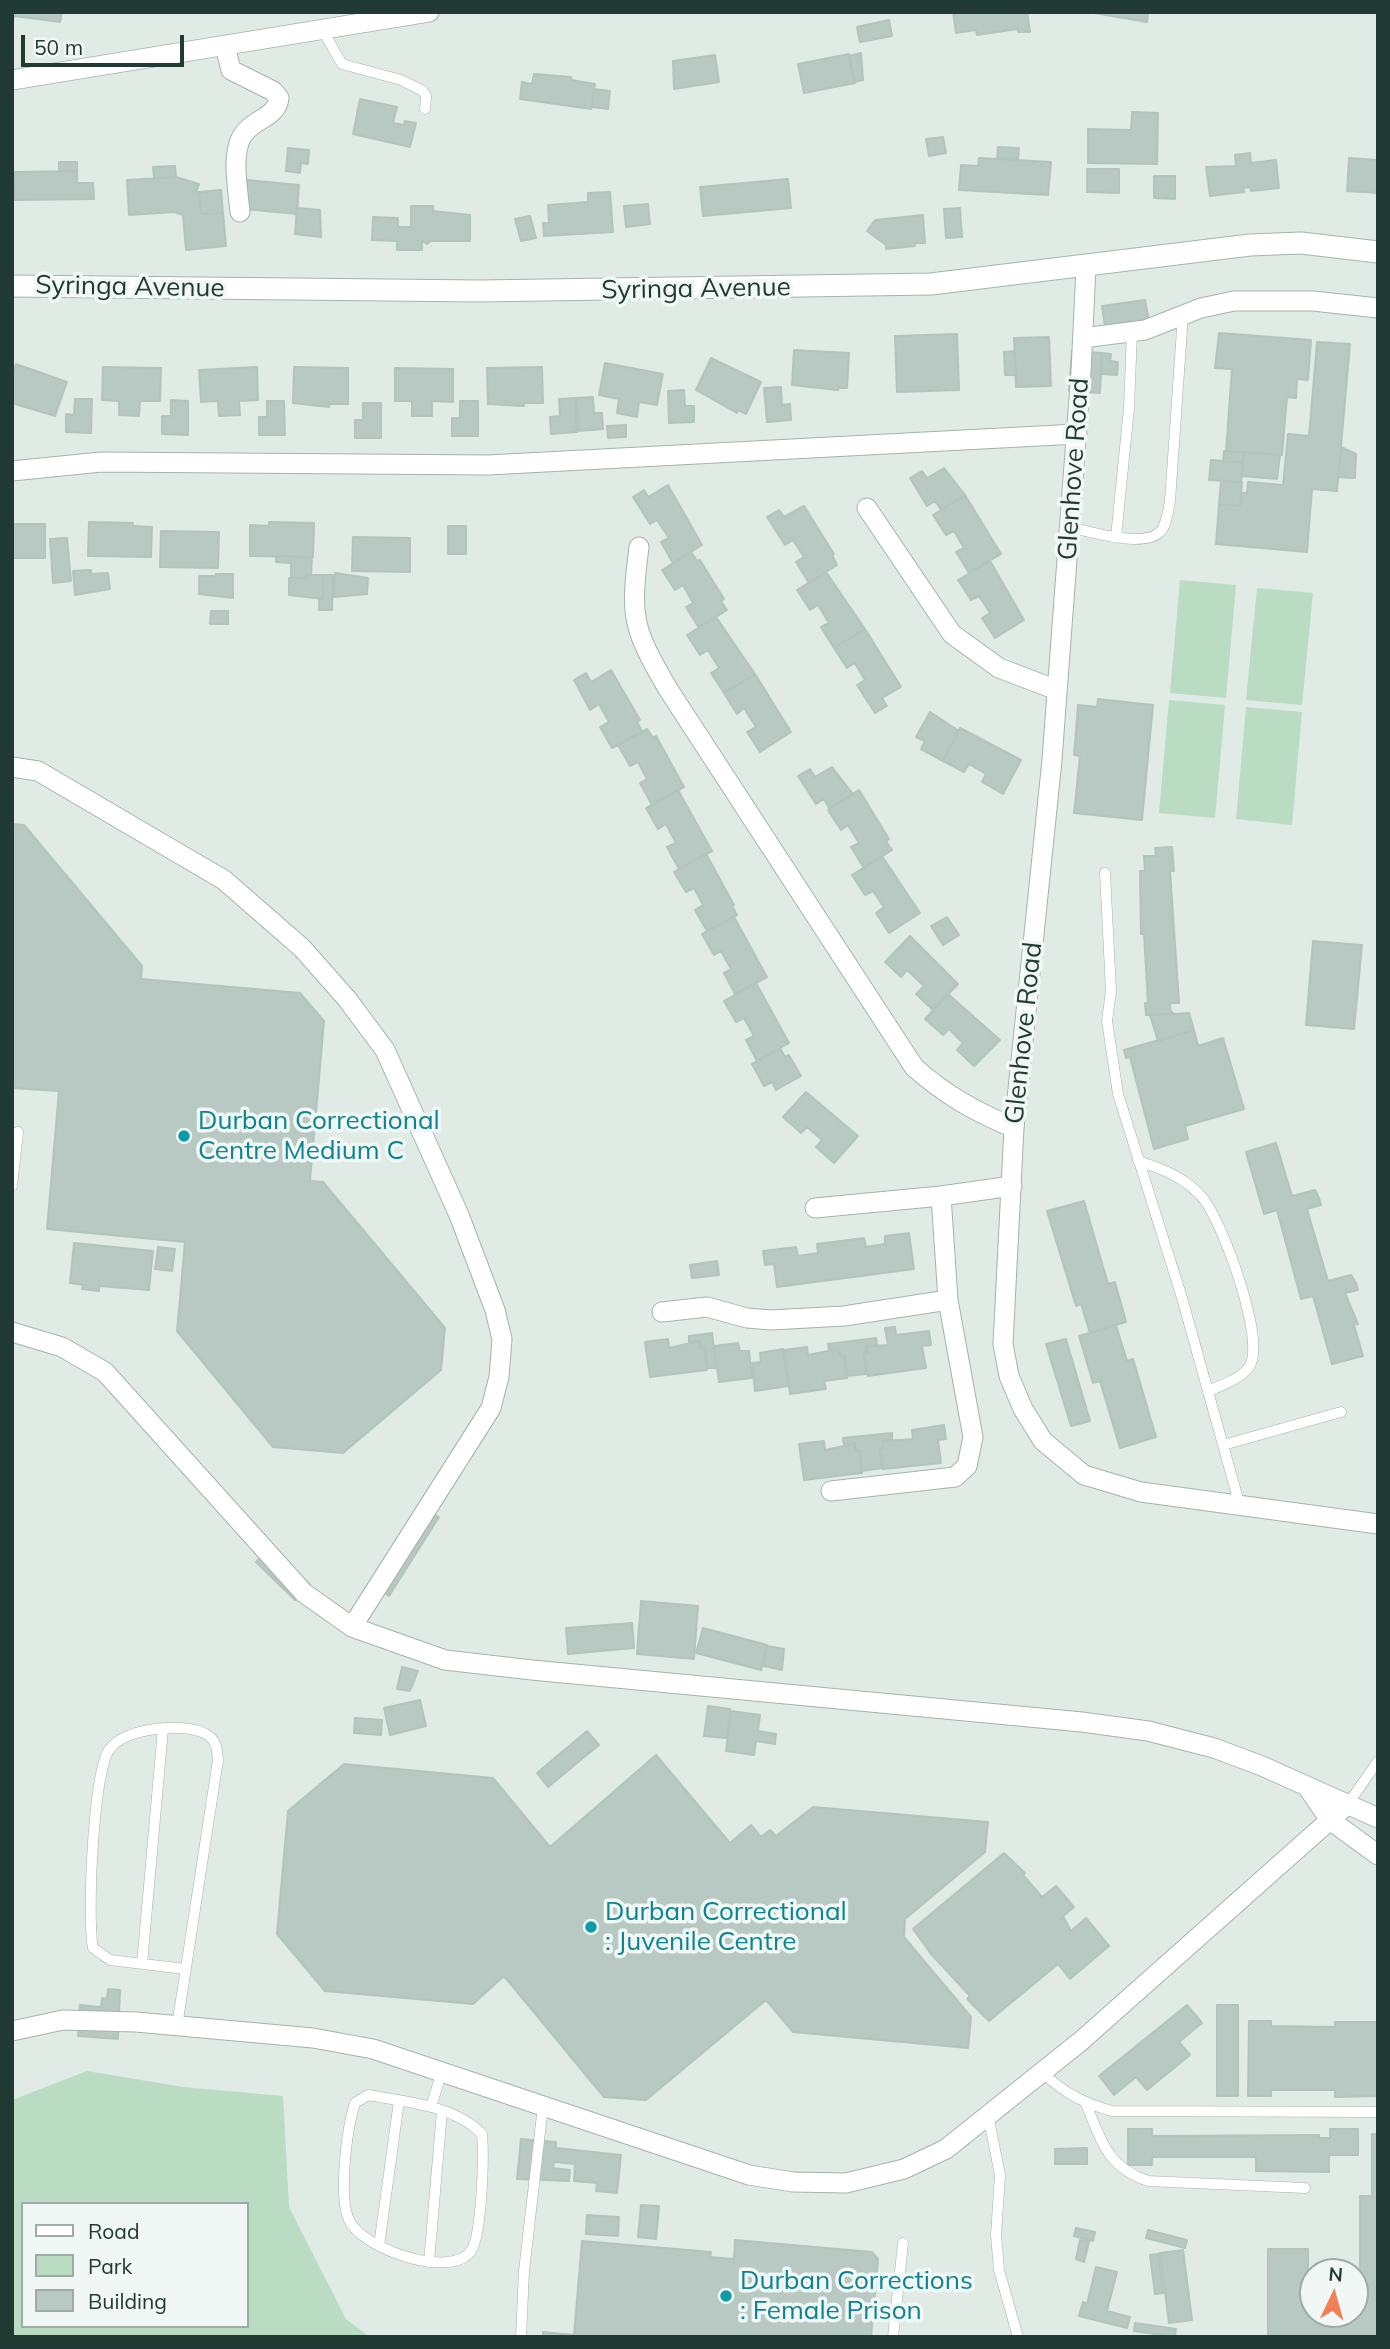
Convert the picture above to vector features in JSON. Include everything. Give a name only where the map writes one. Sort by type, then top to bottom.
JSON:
[{"type":"street","points":[[12,80],[429,12]]},
{"type":"street","points":[[225,46],[231,70],[273,91],[279,98],[274,112],[244,132],[239,143],[240,212]]},
{"type":"street","name":"Syringa Avenue","points":[[12,286],[139,285],[480,291],[931,284],[1250,245],[1301,243],[1378,252]]},
{"type":"street","name":"Glenhove Road","points":[[1086,267],[1077,433],[1057,690],[1014,1128],[1003,1344],[1009,1376],[1023,1409],[1043,1441],[1084,1475],[1141,1492],[1378,1524]]},
{"type":"street","points":[[1083,338],[1132,332],[1161,325],[1183,314],[1234,301],[1313,301],[1378,308]]},
{"type":"street","points":[[12,471],[101,462],[488,465],[1077,433]]},
{"type":"street","points":[[867,508],[952,634],[999,668],[1057,690]]},
{"type":"street","points":[[639,547],[634,619],[643,645],[668,690],[914,1067],[937,1088],[973,1111],[1014,1128]]},
{"type":"street","points":[[12,767],[38,771],[224,880],[302,948],[347,999],[385,1050],[459,1215],[502,1339],[494,1397],[472,1440],[352,1627]]},
{"type":"street","points":[[815,1208],[1012,1186]]},
{"type":"street","points":[[831,1491],[955,1477],[967,1466],[973,1437],[948,1300],[941,1196]]},
{"type":"street","points":[[662,1312],[707,1307],[747,1318],[771,1321],[844,1316],[948,1300]]},
{"type":"street","points":[[12,1332],[62,1347],[105,1371],[304,1594],[352,1627],[445,1660],[1082,1721],[1148,1731],[1214,1748],[1378,1818]]},
{"type":"street","points":[[1308,1788],[1330,1820],[1378,1855]]},
{"type":"street","points":[[12,2031],[63,2020],[136,2022],[313,2038],[373,2049],[749,2175],[793,2182],[846,2183],[904,2169],[946,2149],[1042,2072],[1348,1804]]},
{"type":"lane","points":[[323,31],[342,64],[413,85],[426,96],[425,109]]},
{"type":"lane","points":[[1070,527],[1116,537],[1153,537],[1164,527],[1170,501],[1183,314]]},
{"type":"lane","points":[[1116,537],[1129,408],[1132,332]]},
{"type":"lane","points":[[1105,873],[1110,1048],[1118,1094],[1240,1506]]},
{"type":"lane","points":[[12,1186],[18,1132]]},
{"type":"lane","points":[[1138,1161],[1165,1169],[1197,1191],[1223,1231],[1252,1330],[1254,1350],[1250,1366],[1235,1379],[1208,1391]]},
{"type":"lane","points":[[1223,1445],[1341,1412]]},
{"type":"lane","points":[[177,2026],[218,1760],[217,1746],[211,1737],[203,1732],[146,1728],[127,1734],[108,1750],[103,1763],[92,1853],[90,1933],[93,1948],[110,1961],[185,1969]]},
{"type":"lane","points":[[142,1964],[163,1729]]},
{"type":"lane","points":[[1348,1804],[1378,1761]]},
{"type":"lane","points":[[429,2262],[437,2109],[443,2071]]},
{"type":"lane","points":[[1042,2072],[1062,2092],[1086,2104],[1112,2111],[1378,2112]]},
{"type":"lane","points":[[368,2095],[399,2101],[437,2109],[474,2126],[482,2134],[481,2192],[475,2243],[463,2259],[453,2263],[429,2262],[379,2246],[357,2233],[345,2207],[351,2116],[361,2097],[368,2095]]},
{"type":"lane","points":[[379,2246],[399,2101]]},
{"type":"lane","points":[[1086,2104],[1114,2164],[1127,2174],[1148,2181],[1305,2188]]},
{"type":"lane","points":[[521,2337],[524,2271],[543,2106]]},
{"type":"lane","points":[[988,2115],[1000,2175],[996,2235],[999,2270],[1018,2337]]},
{"type":"lane","points":[[893,2337],[902,2243]]},
{"type":"green space","points":[[1180,580],[1236,585],[1226,698],[1170,693]]},
{"type":"green space","points":[[1257,588],[1313,593],[1302,705],[1246,700]]},
{"type":"green space","points":[[1169,700],[1225,705],[1215,818],[1159,813]]},
{"type":"green space","points":[[1246,707],[1302,712],[1292,825],[1236,819]]},
{"type":"green space","points":[[87,2071],[183,2087],[283,2096],[289,2207],[346,2319],[370,2337],[12,2337],[12,2100]]},
{"type":"building","points":[[12,12],[62,12],[60,22],[14,16],[12,25]]},
{"type":"building","points":[[953,12],[1027,12],[1030,32],[1018,32],[1018,29],[977,35],[976,30],[956,33]]},
{"type":"building","points":[[1088,12],[1148,12],[1147,22]]},
{"type":"building","points":[[889,20],[892,36],[860,42],[857,27]]},
{"type":"building","points":[[861,53],[863,80],[854,82],[849,56]]},
{"type":"building","points":[[849,54],[855,83],[804,93],[798,64]]},
{"type":"building","points":[[715,55],[719,82],[674,89],[673,61]]},
{"type":"building","points":[[534,74],[571,77],[571,80],[595,84],[591,109],[520,99],[522,82],[532,84]]},
{"type":"building","points":[[594,89],[610,91],[608,109],[592,107]]},
{"type":"building","points":[[360,99],[397,107],[393,123],[416,123],[410,147],[353,134]]},
{"type":"building","points":[[1132,112],[1158,113],[1157,164],[1088,163],[1088,129],[1131,130]]},
{"type":"building","points":[[943,137],[946,153],[929,156],[926,139]]},
{"type":"building","points":[[998,147],[1019,148],[1018,159],[997,158]]},
{"type":"building","points":[[288,148],[309,150],[308,164],[301,163],[300,173],[286,171]]},
{"type":"building","points":[[1250,153],[1251,163],[1276,160],[1279,188],[1251,191],[1250,187],[1243,188],[1244,192],[1210,196],[1206,167],[1236,166],[1235,155]]},
{"type":"building","points":[[979,158],[1051,162],[1048,195],[959,190],[961,165],[978,166]]},
{"type":"building","points":[[1349,158],[1378,160],[1378,193],[1347,191]]},
{"type":"building","points":[[59,162],[77,162],[77,171],[59,171]]},
{"type":"building","points":[[175,166],[176,177],[154,178],[153,167]]},
{"type":"building","points":[[1087,169],[1119,169],[1119,193],[1087,192]]},
{"type":"building","points":[[77,171],[77,183],[93,183],[94,199],[15,200],[14,172]]},
{"type":"building","points":[[1154,176],[1175,176],[1175,199],[1154,198]]},
{"type":"building","points":[[176,177],[199,184],[196,192],[199,192],[201,214],[223,213],[226,246],[186,250],[183,215],[174,212],[129,215],[127,180]]},
{"type":"building","points":[[788,179],[791,208],[703,216],[700,187]]},
{"type":"building","points":[[247,180],[299,185],[297,214],[245,209]]},
{"type":"building","points":[[221,190],[223,213],[201,214],[199,192]]},
{"type":"building","points":[[610,192],[613,232],[544,236],[543,223],[549,223],[548,205],[588,202],[588,193]]},
{"type":"building","points":[[648,204],[650,224],[626,227],[624,206]]},
{"type":"building","points":[[411,206],[433,206],[433,211],[470,215],[470,241],[431,241],[427,244],[422,241],[422,250],[397,250],[397,241],[372,240],[373,217],[398,218],[398,227],[411,227]]},
{"type":"building","points":[[297,208],[320,210],[321,237],[295,234]]},
{"type":"building","points":[[960,208],[962,237],[946,238],[944,209]]},
{"type":"building","points":[[923,215],[925,243],[915,243],[915,246],[886,249],[886,245],[867,231],[875,220]]},
{"type":"building","points":[[530,216],[536,238],[521,241],[515,219]]},
{"type":"building","points":[[1145,300],[1149,321],[1105,327],[1102,306]]},
{"type":"building","points":[[1219,333],[1311,340],[1308,380],[1297,379],[1296,398],[1287,397],[1282,455],[1226,451],[1232,369],[1215,368]]},
{"type":"building","points":[[957,334],[959,390],[897,392],[895,336]]},
{"type":"building","points":[[1049,337],[1051,386],[1016,387],[1014,338]]},
{"type":"building","points":[[1317,342],[1350,344],[1337,491],[1312,489],[1307,552],[1216,544],[1219,504],[1240,506],[1242,493],[1247,493],[1248,482],[1283,485],[1288,434],[1309,436]]},
{"type":"building","points":[[794,350],[849,353],[847,388],[838,390],[792,385]]},
{"type":"building","points":[[1015,351],[1016,375],[1005,375],[1004,352]]},
{"type":"building","points":[[1072,351],[1102,353],[1100,393],[1069,391]]},
{"type":"building","points":[[1102,353],[1111,354],[1110,361],[1118,362],[1117,375],[1101,374]]},
{"type":"building","points":[[711,358],[761,382],[746,414],[738,410],[737,413],[696,390]]},
{"type":"building","points":[[605,363],[663,374],[657,405],[639,402],[637,417],[617,413],[619,399],[599,395]]},
{"type":"building","points":[[16,364],[67,382],[55,416],[12,403],[12,375]]},
{"type":"building","points":[[103,367],[161,368],[160,401],[140,401],[139,416],[119,415],[119,401],[102,400]]},
{"type":"building","points":[[257,367],[258,400],[239,401],[240,415],[219,416],[218,401],[201,402],[199,370]]},
{"type":"building","points":[[294,367],[348,368],[348,404],[330,404],[329,407],[293,403]]},
{"type":"building","points":[[542,367],[543,403],[524,403],[524,406],[488,404],[487,368]]},
{"type":"building","points":[[395,368],[453,369],[453,402],[432,401],[432,416],[412,416],[412,401],[395,401]]},
{"type":"building","points":[[781,387],[782,405],[790,404],[791,420],[767,422],[764,388]]},
{"type":"building","points":[[684,390],[685,406],[694,406],[694,422],[669,423],[668,391]]},
{"type":"building","points":[[593,397],[594,413],[602,413],[603,429],[579,431],[576,398]]},
{"type":"building","points":[[575,398],[577,432],[551,434],[550,417],[560,416],[559,399]]},
{"type":"building","points":[[75,399],[92,399],[91,433],[66,432],[66,414],[74,415]]},
{"type":"building","points":[[171,400],[188,401],[188,435],[162,434],[162,416],[171,416]]},
{"type":"building","points":[[267,401],[284,401],[285,435],[259,435],[259,417],[267,417]]},
{"type":"building","points":[[460,401],[478,401],[478,436],[452,436],[452,418],[460,418]]},
{"type":"building","points":[[363,403],[381,403],[381,438],[355,438],[355,420],[363,420]]},
{"type":"building","points":[[626,425],[626,437],[608,438],[607,426]]},
{"type":"building","points":[[1341,447],[1356,454],[1355,478],[1338,477]]},
{"type":"building","points":[[1224,451],[1244,452],[1243,463],[1223,461]]},
{"type":"building","points":[[1244,452],[1280,455],[1277,479],[1242,476]]},
{"type":"building","points":[[1211,460],[1243,463],[1241,482],[1209,480]]},
{"type":"building","points":[[944,468],[965,495],[941,510],[935,501],[927,506],[910,478],[922,471],[927,478]]},
{"type":"building","points":[[1221,481],[1242,482],[1240,506],[1219,504]]},
{"type":"building","points":[[668,485],[702,545],[673,563],[661,542],[669,538],[657,520],[650,524],[633,497],[644,490],[648,497]]},
{"type":"building","points":[[965,495],[1001,554],[969,573],[956,552],[964,548],[954,531],[946,535],[933,515]]},
{"type":"building","points":[[804,506],[834,554],[832,555],[837,565],[809,583],[796,562],[804,557],[793,540],[785,545],[767,517],[779,510],[784,517]]},
{"type":"building","points":[[89,522],[133,523],[133,526],[152,527],[151,557],[88,556]]},
{"type":"building","points":[[269,522],[314,523],[313,557],[250,556],[250,525],[269,526]]},
{"type":"building","points":[[12,524],[45,524],[45,558],[12,558]]},
{"type":"building","points":[[448,526],[466,526],[466,554],[448,554]]},
{"type":"building","points":[[161,531],[219,532],[218,568],[160,567]]},
{"type":"building","points":[[353,537],[410,538],[410,572],[352,571]]},
{"type":"building","points":[[67,538],[71,581],[53,583],[50,539]]},
{"type":"building","points":[[691,552],[697,561],[700,560],[724,599],[721,601],[727,610],[699,628],[686,607],[693,603],[683,585],[675,590],[662,570]]},
{"type":"building","points":[[276,556],[312,557],[311,575],[306,575],[306,578],[291,578],[291,563],[276,562]]},
{"type":"building","points":[[990,561],[1024,620],[995,638],[982,618],[990,613],[979,596],[971,600],[958,580]]},
{"type":"building","points":[[91,570],[91,574],[108,573],[110,589],[75,595],[73,571]]},
{"type":"building","points":[[826,572],[865,629],[834,648],[821,627],[829,623],[818,605],[810,610],[797,590]]},
{"type":"building","points":[[335,573],[368,578],[367,594],[334,597]]},
{"type":"building","points":[[233,574],[233,598],[199,594],[199,576]]},
{"type":"building","points":[[306,575],[323,575],[323,599],[289,595],[289,578],[306,578]]},
{"type":"building","points":[[323,575],[333,575],[332,610],[319,610],[319,599],[323,599]]},
{"type":"building","points":[[211,611],[228,611],[228,624],[210,624]]},
{"type":"building","points":[[716,617],[755,674],[724,693],[711,673],[719,668],[708,650],[700,655],[687,635]]},
{"type":"building","points":[[865,629],[901,687],[882,698],[887,706],[875,713],[857,685],[865,680],[855,663],[847,668],[834,648]]},
{"type":"building","points":[[611,670],[640,720],[637,722],[642,732],[612,748],[600,727],[609,722],[599,704],[590,710],[574,680],[586,673],[591,682]]},
{"type":"building","points":[[755,674],[791,732],[760,752],[747,732],[756,727],[744,708],[737,714],[724,693]]},
{"type":"building","points":[[1098,699],[1153,705],[1142,820],[1074,813],[1080,756],[1074,755],[1078,705],[1097,707]]},
{"type":"building","points":[[930,712],[959,731],[943,761],[921,749],[925,741],[916,737]]},
{"type":"building","points":[[960,728],[1021,760],[1003,794],[982,782],[986,774],[969,764],[964,772],[943,761]]},
{"type":"building","points":[[647,729],[653,738],[656,736],[684,787],[652,805],[640,783],[647,779],[638,762],[630,766],[618,745]]},
{"type":"building","points":[[832,767],[853,794],[829,808],[824,799],[816,804],[798,776],[810,769],[815,777]]},
{"type":"building","points":[[678,790],[712,851],[679,869],[667,847],[676,843],[666,824],[658,829],[646,808]]},
{"type":"building","points":[[859,790],[889,839],[886,841],[892,850],[864,868],[851,847],[859,843],[848,825],[841,830],[828,810]]},
{"type":"building","name":"Durban Correctional Centre Medium C","points":[[12,824],[24,825],[142,966],[141,979],[300,993],[324,1021],[310,1181],[323,1182],[445,1328],[441,1370],[343,1453],[273,1447],[177,1331],[185,1242],[47,1229],[59,1091],[12,1088]]},
{"type":"building","points":[[1172,847],[1174,871],[1170,871],[1179,1003],[1170,1003],[1171,1014],[1146,1015],[1145,1003],[1148,1003],[1144,934],[1141,934],[1140,871],[1145,871],[1144,856],[1156,856],[1155,848]]},
{"type":"building","points":[[706,854],[737,915],[707,931],[695,910],[703,905],[694,888],[686,892],[674,872]]},
{"type":"building","points":[[882,856],[920,913],[889,933],[876,913],[884,907],[873,891],[865,895],[852,875]]},
{"type":"building","points":[[734,917],[767,977],[735,994],[724,973],[731,969],[721,951],[714,955],[702,934]]},
{"type":"building","points":[[947,917],[959,935],[943,945],[931,926]]},
{"type":"building","points":[[910,936],[958,984],[933,1010],[916,994],[924,986],[907,970],[901,977],[885,962]]},
{"type":"building","points":[[1313,941],[1362,945],[1354,1029],[1306,1025]]},
{"type":"building","points":[[756,983],[789,1043],[757,1061],[746,1040],[754,1036],[744,1018],[736,1022],[724,1001]]},
{"type":"building","points":[[948,994],[1000,1040],[974,1066],[957,1050],[963,1043],[949,1029],[943,1035],[925,1019]]},
{"type":"building","points":[[1171,1011],[1174,1014],[1189,1013],[1194,1030],[1158,1041],[1150,1015],[1171,1014]]},
{"type":"building","points":[[1194,1030],[1198,1046],[1223,1038],[1244,1109],[1185,1126],[1188,1139],[1154,1149],[1130,1057],[1126,1058],[1124,1050]]},
{"type":"building","points":[[780,1048],[785,1057],[789,1055],[801,1076],[776,1090],[772,1082],[764,1086],[752,1064]]},
{"type":"building","points":[[806,1092],[858,1136],[834,1163],[816,1147],[822,1140],[807,1127],[801,1133],[783,1117]]},
{"type":"building","points":[[1276,1143],[1292,1196],[1315,1190],[1319,1198],[1321,1205],[1307,1209],[1328,1281],[1351,1275],[1356,1283],[1358,1290],[1345,1293],[1358,1324],[1354,1325],[1363,1356],[1332,1364],[1313,1296],[1301,1299],[1277,1210],[1264,1214],[1246,1152]]},
{"type":"building","points":[[1084,1201],[1108,1284],[1115,1282],[1126,1322],[1090,1333],[1081,1304],[1076,1306],[1047,1211]]},
{"type":"building","points":[[909,1233],[914,1269],[777,1287],[774,1264],[765,1265],[763,1251],[796,1247],[798,1256],[818,1253],[817,1244],[864,1238],[866,1247],[885,1244],[885,1236]]},
{"type":"building","points":[[74,1243],[153,1251],[149,1290],[99,1286],[99,1291],[82,1289],[83,1285],[70,1283]]},
{"type":"building","points":[[158,1247],[175,1249],[172,1271],[155,1269]]},
{"type":"building","points":[[717,1261],[719,1275],[692,1278],[690,1265]]},
{"type":"building","points":[[1116,1325],[1127,1361],[1133,1359],[1156,1437],[1120,1448],[1100,1381],[1093,1383],[1079,1336]]},
{"type":"building","points":[[895,1327],[896,1335],[929,1331],[931,1345],[922,1346],[926,1368],[868,1376],[864,1353],[868,1353],[867,1346],[888,1345],[885,1328]]},
{"type":"building","points":[[712,1333],[716,1368],[708,1368],[705,1347],[701,1348],[700,1341],[689,1342],[689,1336]]},
{"type":"building","points":[[876,1338],[877,1345],[866,1346],[867,1352],[864,1352],[866,1374],[847,1376],[845,1355],[840,1356],[839,1349],[829,1350],[828,1344]]},
{"type":"building","points":[[668,1339],[669,1348],[699,1341],[700,1348],[704,1348],[707,1370],[650,1377],[645,1342]]},
{"type":"building","points":[[1066,1339],[1090,1421],[1071,1426],[1046,1344]]},
{"type":"building","points":[[738,1343],[740,1351],[749,1351],[752,1378],[719,1382],[714,1346]]},
{"type":"building","points":[[807,1347],[808,1355],[839,1349],[840,1356],[844,1356],[847,1378],[824,1381],[826,1389],[790,1394],[784,1350]]},
{"type":"building","points":[[783,1349],[788,1386],[755,1391],[752,1363],[761,1362],[760,1353]]},
{"type":"building","points":[[944,1425],[946,1439],[938,1440],[941,1463],[883,1469],[880,1449],[884,1448],[884,1441],[913,1439],[912,1430]]},
{"type":"building","points":[[892,1433],[892,1439],[883,1440],[884,1448],[880,1448],[882,1468],[862,1471],[860,1450],[856,1450],[855,1443],[844,1445],[843,1438]]},
{"type":"building","points":[[824,1441],[825,1450],[854,1444],[855,1451],[859,1451],[862,1473],[804,1480],[799,1444]]},
{"type":"building","points":[[420,1506],[439,1517],[389,1596],[371,1585]]},
{"type":"building","points":[[270,1547],[310,1585],[295,1600],[256,1562]]},
{"type":"building","points":[[641,1601],[698,1606],[694,1659],[637,1654]]},
{"type":"building","points":[[632,1623],[634,1648],[568,1654],[566,1628]]},
{"type":"building","points":[[703,1628],[767,1645],[761,1670],[696,1653]]},
{"type":"building","points":[[767,1646],[784,1649],[782,1670],[764,1666]]},
{"type":"building","points":[[402,1667],[418,1671],[410,1691],[397,1689]]},
{"type":"building","points":[[420,1700],[426,1726],[390,1735],[384,1708]]},
{"type":"building","points":[[708,1706],[730,1709],[727,1738],[704,1736]]},
{"type":"building","points":[[731,1711],[760,1715],[758,1731],[776,1734],[775,1744],[756,1741],[754,1755],[726,1751]]},
{"type":"building","points":[[355,1718],[382,1720],[381,1735],[354,1733]]},
{"type":"building","points":[[587,1731],[599,1745],[548,1787],[537,1773]]},
{"type":"building","name":"Durban Correctional : Juvenile Centre","points":[[656,1755],[730,1843],[751,1825],[761,1837],[770,1830],[776,1836],[813,1807],[988,1822],[985,1852],[905,1919],[904,1937],[971,2017],[968,2048],[793,2032],[766,2000],[646,2100],[604,2097],[504,1976],[473,2004],[325,1991],[277,1934],[288,1811],[344,1764],[493,1778],[550,1847]]},
{"type":"building","points":[[1004,1853],[1025,1873],[1023,1875],[1042,1897],[1056,1886],[1074,1907],[1060,1919],[1064,1918],[1071,1931],[1086,1918],[1109,1946],[1070,1979],[1058,1964],[989,2021],[967,1999],[970,1996],[931,1954],[913,1929]]},
{"type":"building","points":[[108,1989],[120,1990],[118,2039],[78,2036],[80,2005],[101,2007],[102,1998],[107,1999]]},
{"type":"building","points":[[1187,2005],[1202,2023],[1179,2042],[1190,2055],[1147,2090],[1136,2077],[1114,2095],[1099,2076]]},
{"type":"building","points":[[1217,2005],[1238,2005],[1238,2096],[1217,2096]]},
{"type":"building","points":[[1249,2021],[1271,2021],[1271,2026],[1335,2027],[1335,2022],[1378,2022],[1378,2096],[1335,2097],[1335,2090],[1271,2090],[1271,2096],[1248,2096]]},
{"type":"building","points":[[1128,2129],[1152,2129],[1152,2136],[1319,2135],[1319,2138],[1330,2138],[1330,2129],[1358,2129],[1358,2155],[1329,2155],[1329,2172],[1256,2171],[1256,2157],[1152,2157],[1152,2165],[1128,2165]]},
{"type":"building","points":[[1372,2134],[1378,2134],[1378,2337],[1268,2337],[1268,2249],[1308,2249],[1308,2258],[1299,2258],[1299,2328],[1369,2328],[1369,2258],[1360,2258],[1360,2196],[1372,2196]]},
{"type":"building","points":[[521,2139],[556,2142],[556,2148],[621,2155],[617,2193],[596,2191],[597,2183],[574,2181],[575,2164],[554,2162],[553,2168],[570,2170],[569,2181],[517,2179]]},
{"type":"building","points":[[1087,2148],[1087,2164],[1055,2164],[1055,2149]]},
{"type":"building","points":[[641,2205],[659,2206],[656,2239],[638,2237]]},
{"type":"building","points":[[587,2215],[619,2217],[618,2236],[586,2234]]},
{"type":"building","points":[[1076,2228],[1095,2232],[1093,2241],[1074,2236]]},
{"type":"building","points":[[1148,2230],[1187,2240],[1185,2248],[1146,2238]]},
{"type":"building","name":"Durban Corrections : Female Prison","points":[[735,2240],[872,2252],[878,2259],[871,2337],[543,2337],[543,2332],[574,2335],[582,2241],[711,2252],[710,2257],[734,2259]]},
{"type":"building","points":[[1080,2240],[1089,2242],[1084,2262],[1076,2259]]},
{"type":"building","points":[[1183,2250],[1192,2320],[1169,2323],[1160,2253]]},
{"type":"building","points":[[1158,2254],[1163,2293],[1155,2294],[1150,2255]]},
{"type":"building","points":[[1096,2267],[1117,2272],[1107,2311],[1130,2317],[1127,2328],[1079,2316],[1083,2302],[1087,2304]]},
{"type":"building","points":[[1135,2323],[1176,2329],[1175,2337],[1134,2331]]},
{"type":"place","name":"Durban Correctional Centre Medium C","points":[[184,1136]]},
{"type":"place","name":"Durban Correctional : Juvenile Centre","points":[[591,1927]]},
{"type":"place","name":"Durban Corrections : Female Prison","points":[[726,2296]]}]
